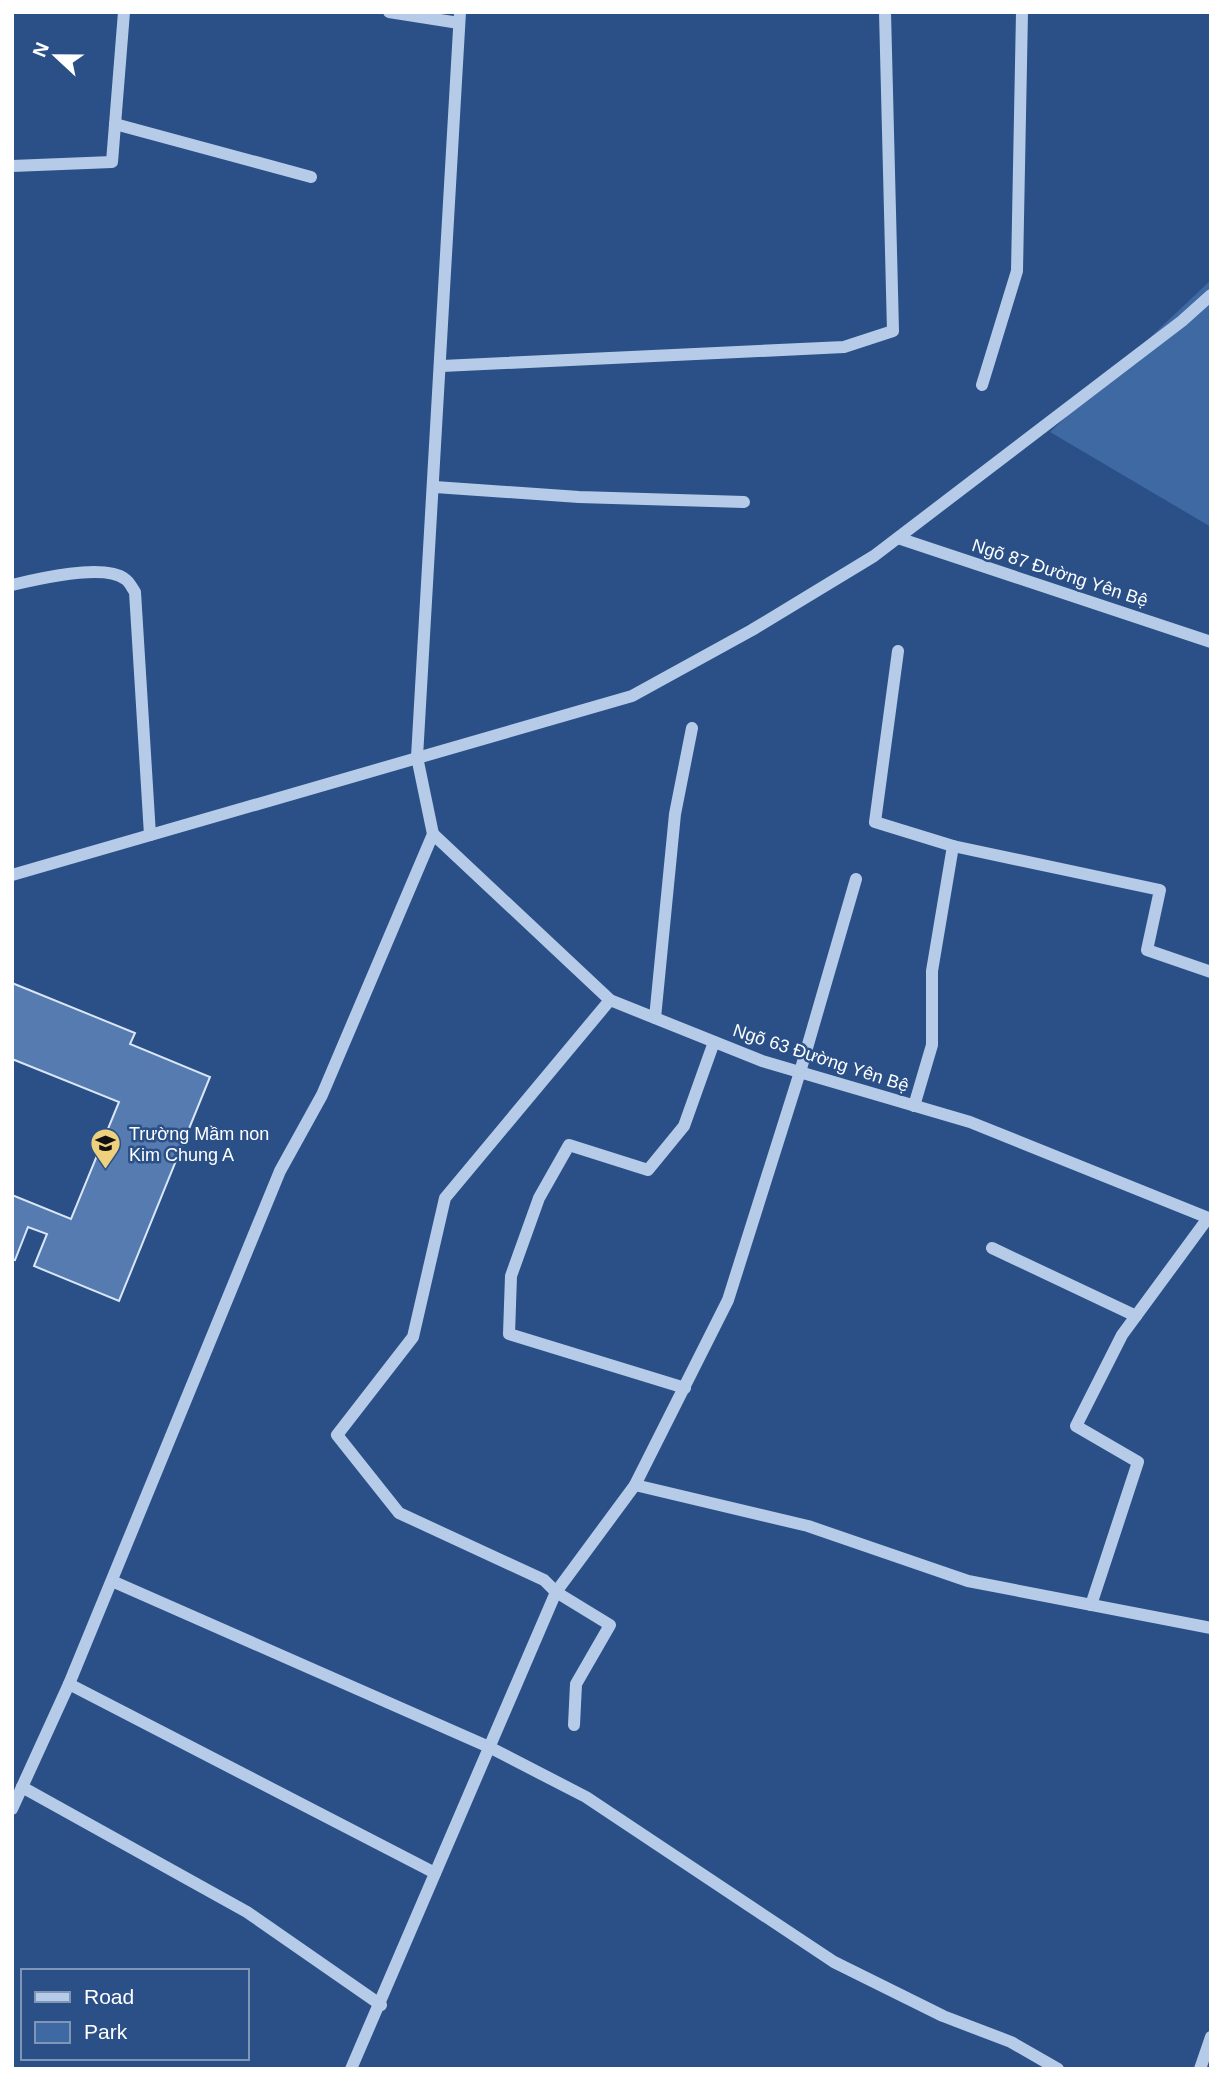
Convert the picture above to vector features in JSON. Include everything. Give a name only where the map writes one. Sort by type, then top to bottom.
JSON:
[{"type":"street","points":[[12,166],[112,162],[124,12]]},
{"type":"street","points":[[12,1809],[69,1684],[280,1171],[322,1095],[433,834],[417,757],[442,366],[459,18],[389,12]]},
{"type":"street","points":[[442,366],[844,347],[893,331],[885,12]]},
{"type":"street","points":[[982,385],[1017,271],[1022,12]]},
{"type":"street","points":[[115,124],[311,177]]},
{"type":"street","points":[[12,875],[632,696],[752,629],[898,538],[1182,321],[1211,295]]},
{"type":"street","points":[[435,486],[579,497],[744,502]]},
{"type":"street","name":"Ngõ 87 Đường Yên Bệ","points":[[898,538],[1211,642]]},
{"type":"street","points":[[12,586],[38,579],[107,571],[125,579],[135,592],[150,835]]},
{"type":"street","points":[[898,651],[875,822],[953,846],[1160,890],[1147,950],[1211,972]]},
{"type":"street","points":[[655,1018],[675,814],[692,727]]},
{"type":"street","name":"Ngõ 63 Đường Yên Bệ","points":[[433,834],[610,1000],[800,1073],[970,1122],[1210,1218]]},
{"type":"street","points":[[914,1105],[932,1045],[932,971],[953,846]]},
{"type":"street","points":[[351,2069],[381,2005],[556,1592],[635,1485],[728,1300],[800,1073],[856,879]]},
{"type":"street","points":[[574,1725],[576,1684],[610,1625],[556,1592],[544,1580],[399,1513],[337,1435],[413,1337],[444,1198],[610,1000]]},
{"type":"street","points":[[685,1388],[509,1334],[511,1276],[539,1198],[569,1145],[648,1170],[684,1126],[714,1042]]},
{"type":"street","points":[[1091,1605],[1138,1462],[1076,1426],[1122,1335],[1210,1218]]},
{"type":"street","points":[[992,1248],[1136,1316]]},
{"type":"street","points":[[635,1485],[808,1527],[968,1581],[1211,1628]]},
{"type":"street","points":[[112,1581],[489,1747],[586,1797],[834,1962],[943,2016],[1011,2042],[1058,2069]]},
{"type":"street","points":[[69,1684],[435,1873]]},
{"type":"street","points":[[22,1787],[247,1912],[381,2005]]},
{"type":"street","points":[[1200,2069],[1211,2037]]},
{"type":"green space","points":[[1211,280],[1211,527],[1050,432]]},
{"type":"building","points":[[12,983],[135,1033],[130,1044],[210,1077],[119,1301],[34,1266],[47,1234],[28,1227],[15,1260],[12,1259],[12,1195],[71,1219],[119,1102],[12,1059]]},
{"type":"place","name":"Trường Mầm non Kim Chung A","points":[[106,1171]]}]
